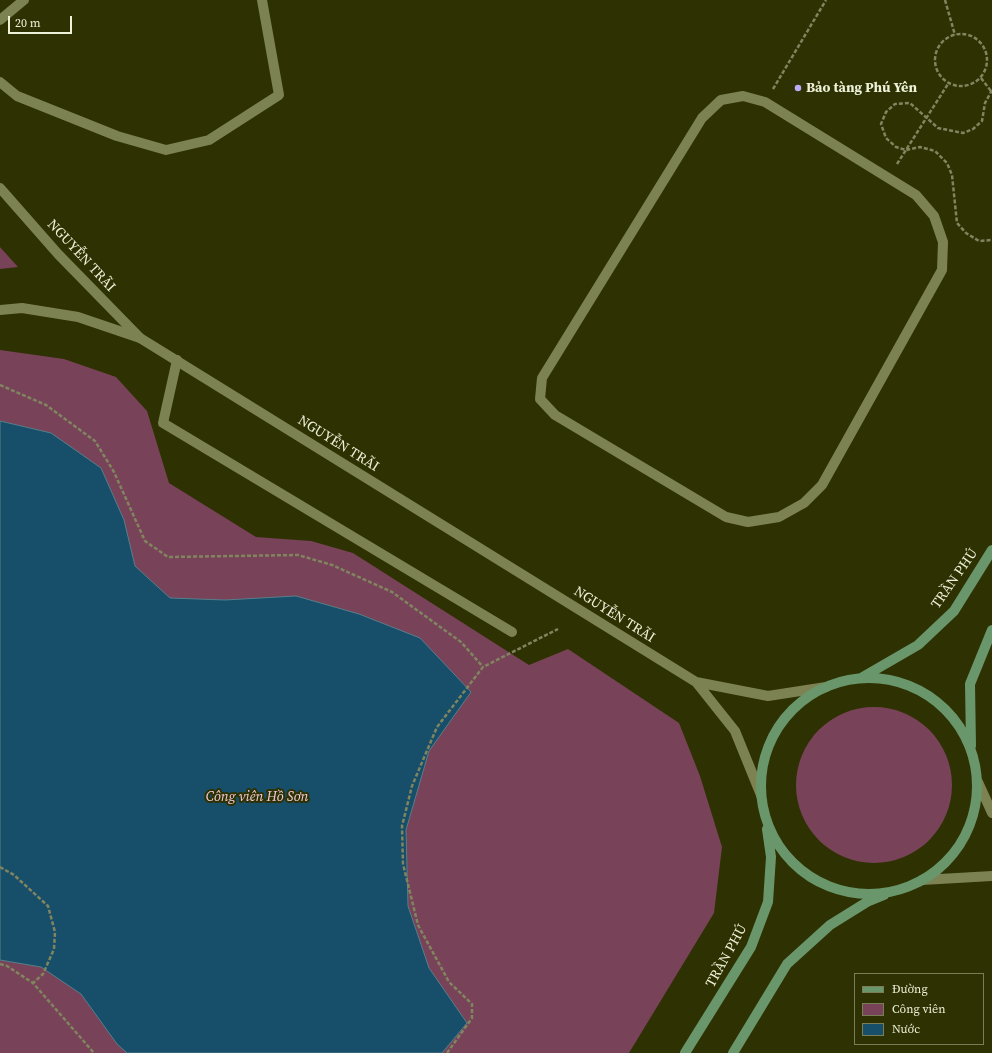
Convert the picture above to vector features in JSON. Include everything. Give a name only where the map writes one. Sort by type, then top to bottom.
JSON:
[{"type":"main road","name":"TRẦN PHÚ","points":[[686,1053],[751,947],[768,902],[771,857],[766,817],[761,795],[764,762],[776,730],[798,705],[826,687],[861,678],[918,646],[954,610],[992,550]]},
{"type":"main road","name":"TRẦN PHÚ","points":[[733,1053],[788,964],[830,925],[867,902],[922,880],[946,862],[964,839],[975,811],[978,782],[971,748],[970,684],[992,630]]},
{"type":"main road","name":"TRẦN PHÚ","points":[[861,678],[896,680],[928,694],[954,717],[971,748]]},
{"type":"main road","name":"TRẦN PHÚ","points":[[766,817],[774,838],[792,862],[816,880],[845,891],[875,894],[899,889]]},
{"type":"street","points":[[0,20],[24,0]]},
{"type":"street","points":[[0,82],[17,96],[117,136],[166,150],[210,140],[279,95],[262,0]]},
{"type":"street","points":[[743,96],[765,102],[916,195],[934,216],[943,242],[942,270],[822,485],[804,503],[779,517],[748,522],[726,516],[556,415],[540,399],[542,378],[702,118],[721,100],[743,96]]},
{"type":"street","name":"NGUYỄN TRÃI","points":[[0,188],[58,254],[140,338],[696,682]]},
{"type":"street","points":[[0,310],[22,308],[78,317],[140,338]]},
{"type":"street","points":[[177,360],[163,424],[512,632]]},
{"type":"street","points":[[696,682],[768,696],[826,687]]},
{"type":"street","points":[[696,682],[735,731],[761,795]]},
{"type":"street","points":[[978,782],[992,813]]},
{"type":"street","points":[[922,880],[992,876]]},
{"type":"path","points":[[765,102],[826,0]]},
{"type":"path","points":[[945,0],[955,35]]},
{"type":"path","points":[[965,34],[974,37],[980,42],[986,50],[988,64],[981,78],[970,85],[961,87],[948,84],[939,75],[936,67],[935,58],[942,43],[955,35],[965,34]]},
{"type":"path","points":[[981,78],[992,90],[985,103],[982,121],[963,133],[938,128],[910,103],[895,104],[886,112],[881,124],[886,138],[896,147],[906,150],[920,147],[935,151],[947,163],[952,175],[956,223],[966,234],[979,241],[992,240]]},
{"type":"path","points":[[888,178],[948,84]]},
{"type":"path","points":[[0,385],[46,405],[95,441],[114,472],[145,540],[168,557],[298,555],[332,565],[392,592],[461,642],[483,667]]},
{"type":"path","points":[[447,1053],[472,1018],[472,1004],[449,982],[418,925],[402,864],[402,826],[412,786],[437,727],[483,667],[558,629]]},
{"type":"path","points":[[0,867],[14,875],[48,906],[55,932],[54,949],[43,974],[34,983]]},
{"type":"path","points":[[0,964],[7,966],[34,983],[94,1053]]},
{"type":"green space","points":[[0,247],[18,267],[0,269]]},
{"type":"green space","name":"Công viên Hồ Sơn","points":[[0,350],[64,359],[116,377],[147,411],[169,483],[256,537],[311,541],[353,553],[529,665],[568,649],[679,723],[700,776],[722,847],[714,913],[629,1053],[0,1053]]},
{"type":"green space","points":[[874,707],[904,713],[929,730],[946,755],[952,785],[946,815],[929,840],[904,857],[874,863],[844,857],[819,840],[802,815],[796,785],[802,755],[819,730],[844,713]]},
{"type":"water","points":[[0,421],[51,433],[101,468],[124,520],[135,566],[170,598],[225,600],[296,596],[359,614],[420,638],[471,692],[429,751],[406,830],[408,906],[429,968],[467,1023],[442,1053],[127,1053],[117,1044],[81,994],[41,967],[0,960]]},
{"type":"place","name":"Bảo tàng Phú Yên","points":[[798,88]]}]
